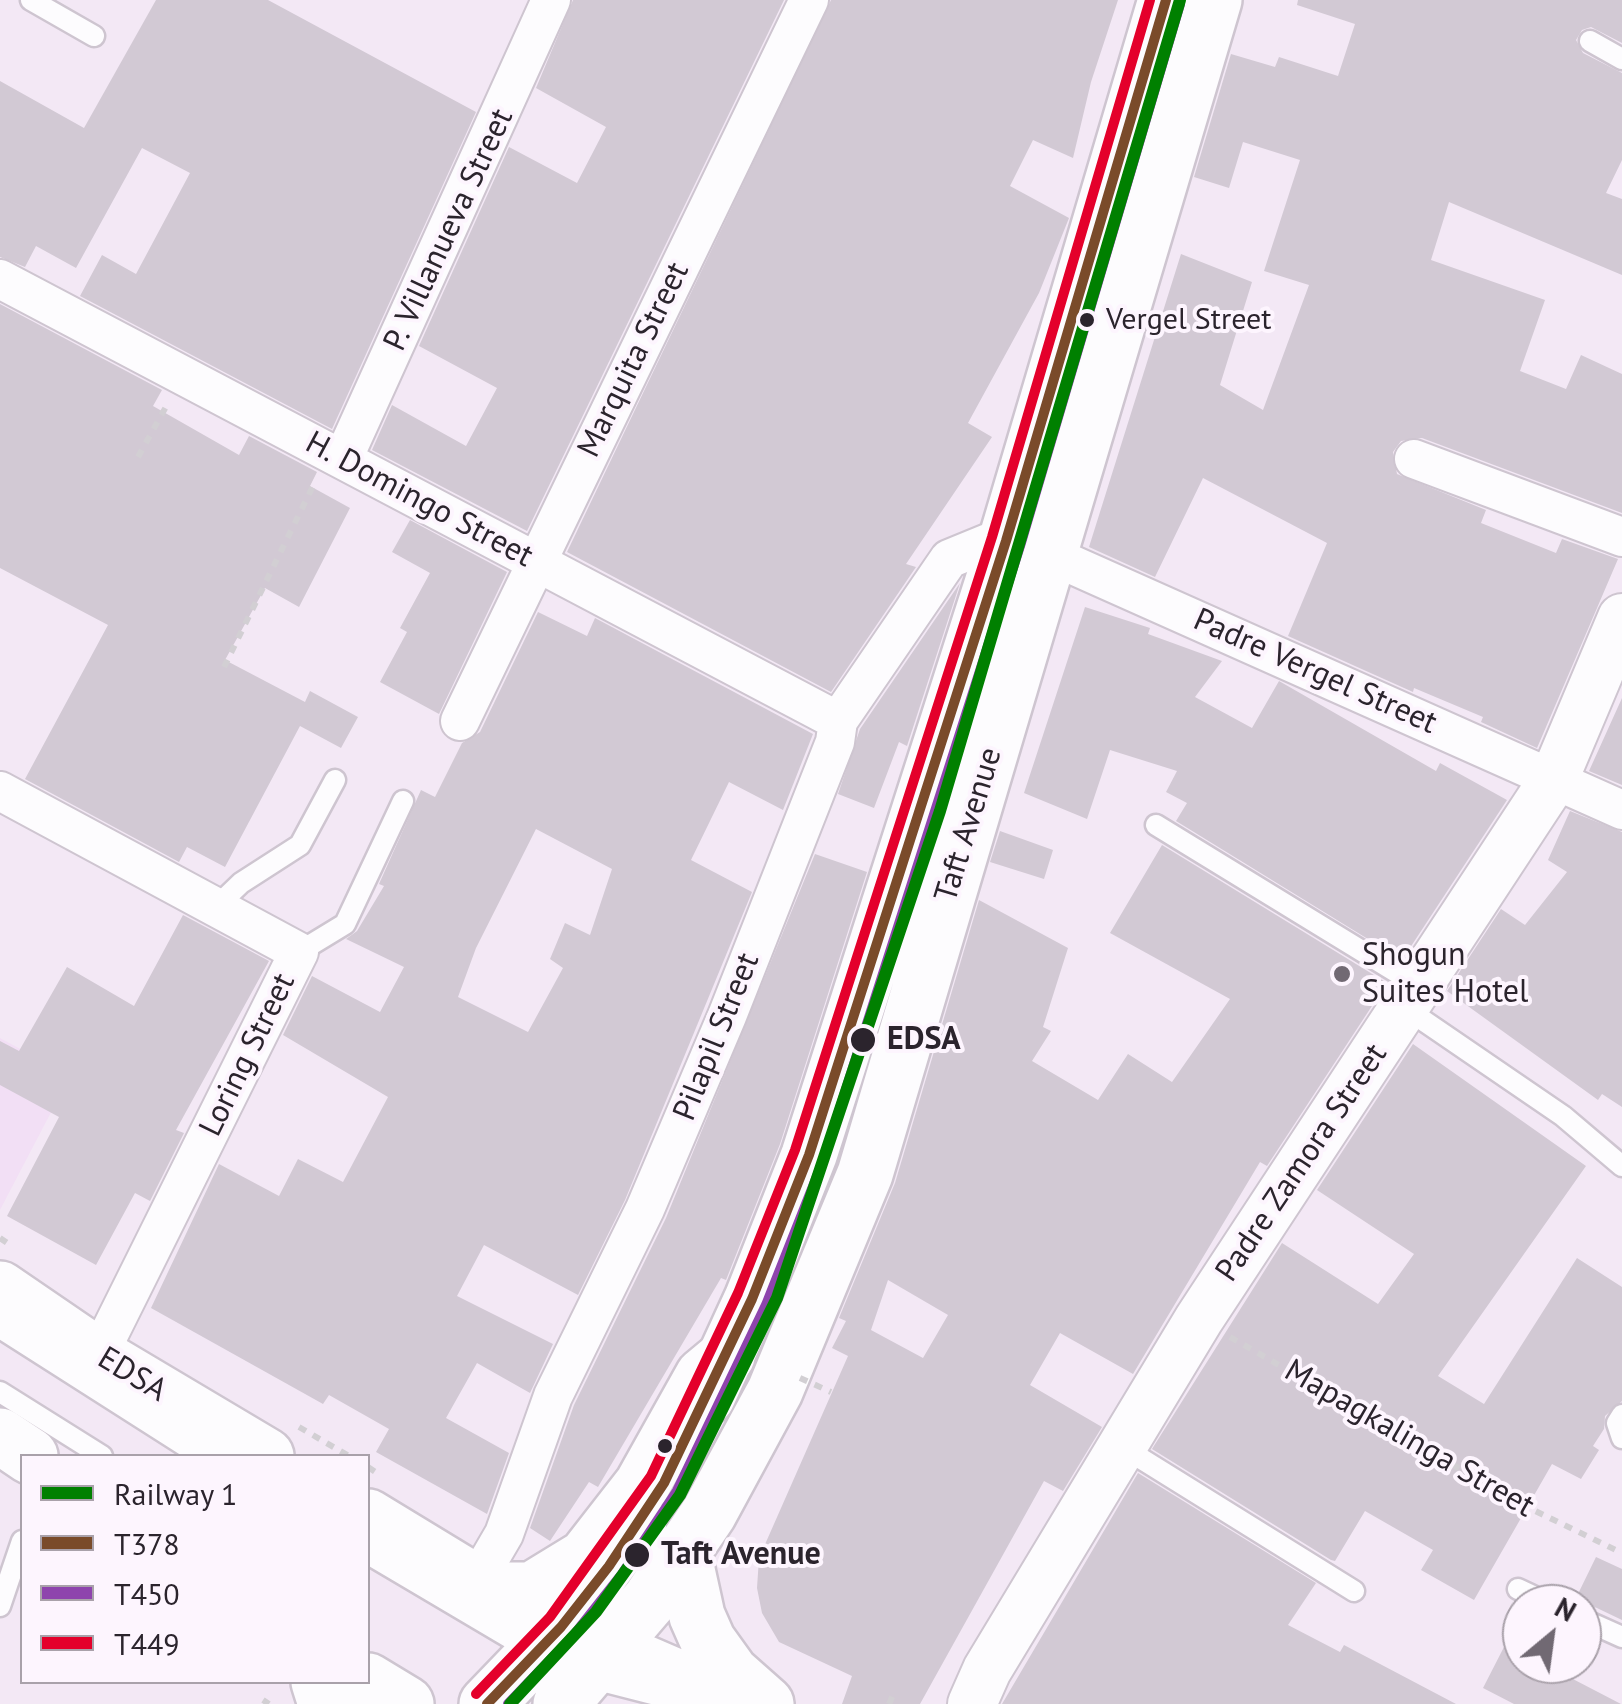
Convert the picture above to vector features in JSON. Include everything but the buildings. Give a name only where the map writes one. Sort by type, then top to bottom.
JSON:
[{"type":"main road","name":"Taft Avenue","points":[[487,1704],[570,1662],[683,1552],[775,1391],[865,1174],[1166,0]]},
{"type":"main road","name":"Taft Avenue","points":[[570,1662],[609,1566],[664,1484],[708,1367],[809,1155],[1028,548],[1214,0]]},
{"type":"main road","name":"EDSA","points":[[0,1289],[98,1356],[263,1454]]},
{"type":"main road","points":[[482,1586],[532,1590],[586,1557],[642,1486],[708,1367]]},
{"type":"main road","points":[[0,1436],[27,1454]]},
{"type":"main road","points":[[377,1486],[482,1586],[570,1662],[739,1704]]},
{"type":"main road","points":[[683,1552],[697,1616],[708,1641],[731,1673],[766,1704]]},
{"type":"main road","points":[[370,1683],[406,1704]]},
{"type":"street","name":"P. Villanueva Street","points":[[336,455],[551,0]]},
{"type":"street","name":"Marquita Street","points":[[460,721],[809,0]]},
{"type":"street","name":"H. Domingo Street","points":[[0,280],[838,721]]},
{"type":"street","points":[[1414,459],[1622,537]]},
{"type":"street","name":"Pilapil Street","points":[[482,1586],[553,1396],[596,1318],[646,1209],[727,1016],[835,742],[838,721],[949,559],[968,548],[1028,548]]},
{"type":"street","name":"Padre Vergel Street","points":[[1028,548],[1622,810]]},
{"type":"street","name":"Padre Zamora Street","points":[[972,1704],[988,1670],[1199,1319],[1554,779],[1622,618]]},
{"type":"street","name":"Loring Street","points":[[0,791],[299,952],[98,1356]]},
{"type":"lane","points":[[31,0],[94,36]]},
{"type":"lane","points":[[1590,41],[1622,58]]},
{"type":"lane","points":[[216,907],[241,883],[300,845],[335,780]]},
{"type":"lane","points":[[299,952],[344,924],[402,801]]},
{"type":"lane","points":[[1156,825],[1412,997],[1622,1166]]},
{"type":"lane","points":[[0,1328],[198,1454]]},
{"type":"lane","points":[[0,1392],[99,1454]]},
{"type":"lane","points":[[1622,1415],[1617,1422],[1622,1438]]},
{"type":"lane","points":[[1124,1448],[1354,1591]]},
{"type":"lane","points":[[0,1606],[20,1547]]},
{"type":"lane","points":[[370,1555],[570,1662],[690,1704]]},
{"type":"lane","points":[[370,1657],[422,1704]]},
{"type":"path","points":[[138,457],[184,375]]},
{"type":"path","points":[[224,667],[336,455]]},
{"type":"path","name":"Mapagkalinga Street","points":[[1199,1319],[1521,1504],[1622,1553]]},
{"type":"path","points":[[800,1378],[831,1392]]},
{"type":"shaded area","points":[[0,1038],[70,1076],[0,1210]]},
{"type":"rail line","name":"1","points":[[510,1704],[596,1612],[680,1495],[777,1298],[940,811],[1180,0]]},
{"type":"transit line","name":"T449","points":[[476,1694],[550,1617],[651,1476],[738,1293],[795,1150],[992,537],[1150,0]]},
{"type":"transit line","name":"T378","points":[[487,1704],[561,1627],[609,1566],[664,1483],[752,1299],[809,1155],[1006,541],[1166,0]]},
{"type":"transit line","name":"T450","points":[[508,1704],[573,1636],[622,1574],[677,1491],[766,1305],[823,1161],[1020,546],[1180,4]]},
{"type":"place","name":"Vergel Street","points":[[1087,320]]},
{"type":"place","name":"Shogun Suites Hotel","points":[[1342,974]]},
{"type":"place","name":"EDSA","points":[[863,1040]]},
{"type":"place","name":"Taft Avenue","points":[[637,1555]]}]
